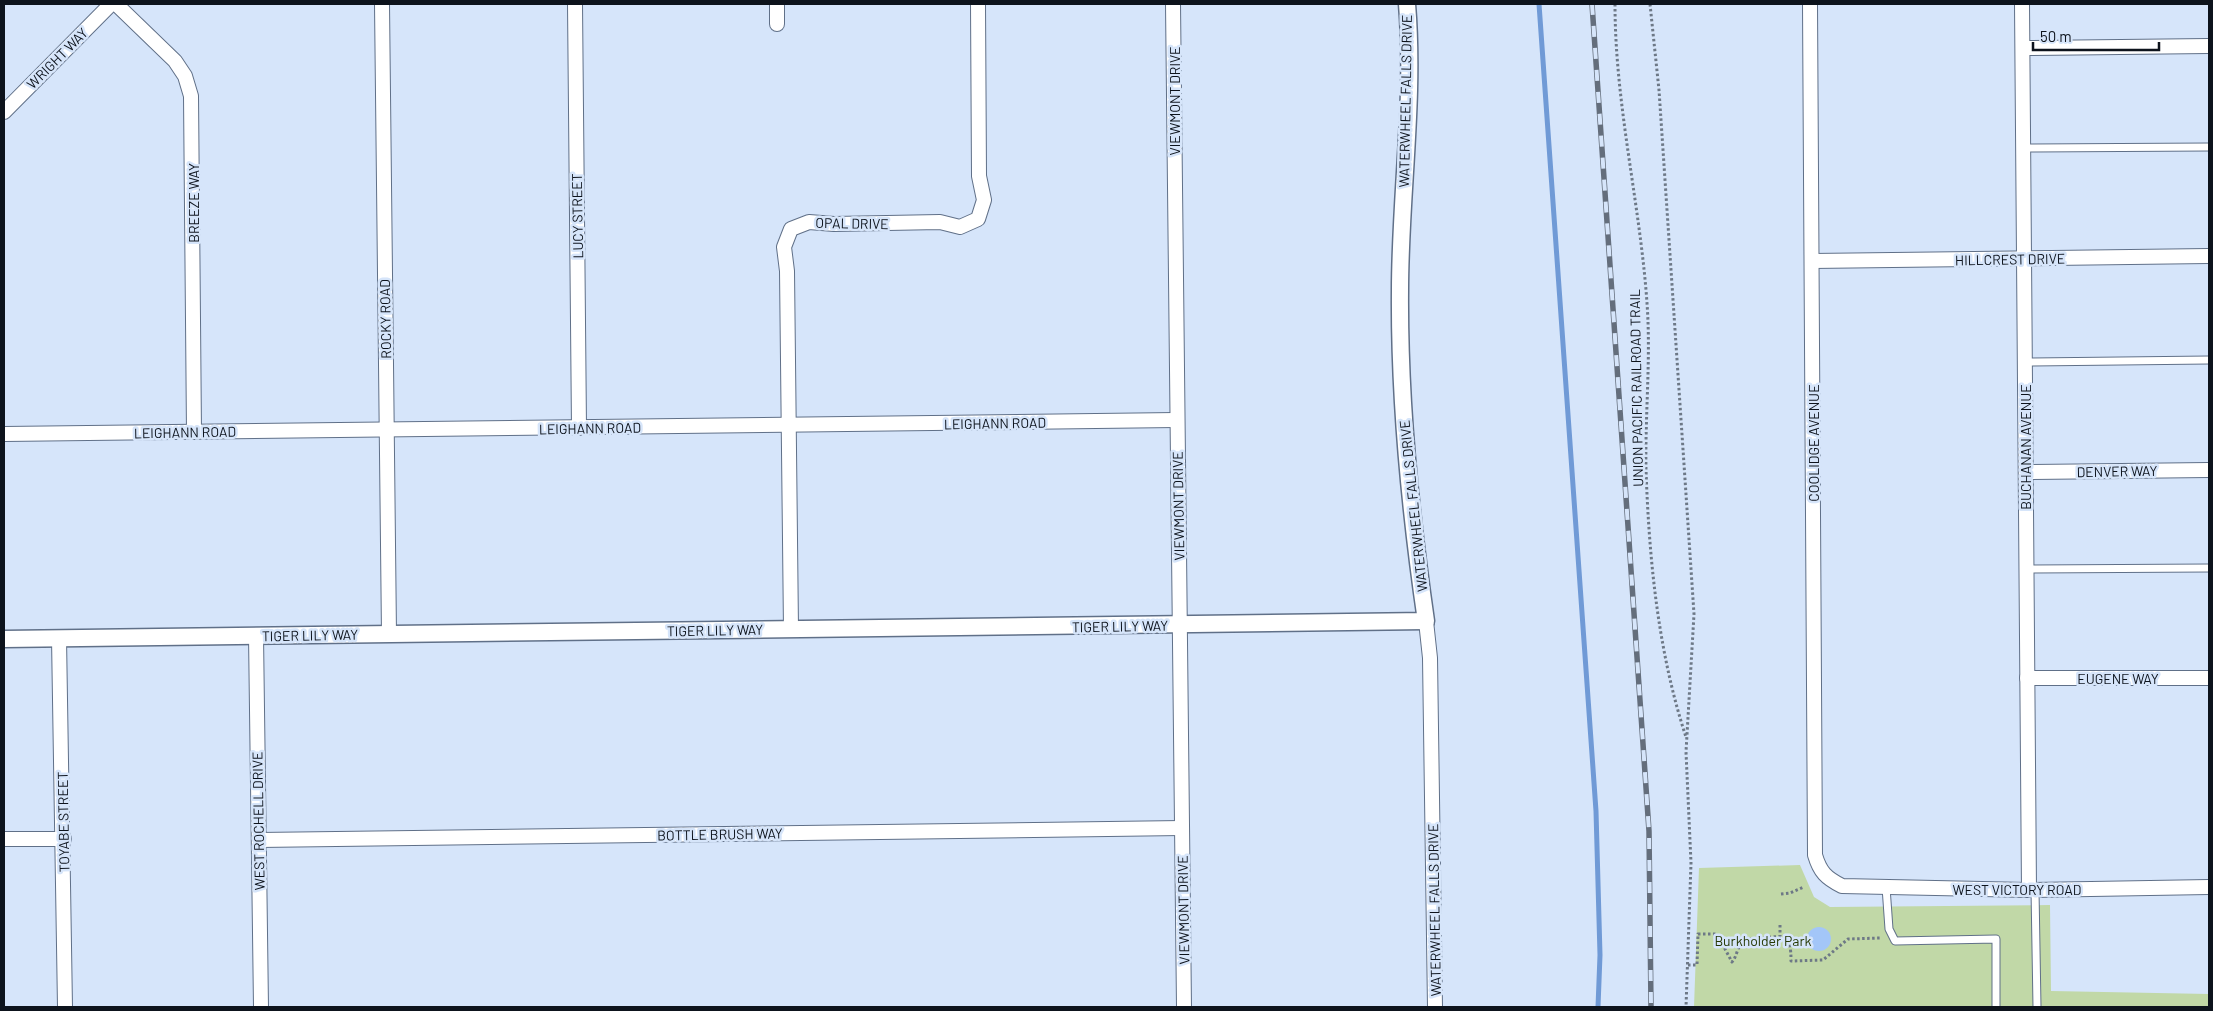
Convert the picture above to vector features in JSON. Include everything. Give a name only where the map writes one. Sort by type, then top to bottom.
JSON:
[{"type":"street","name":"WRIGHT WAY","points":[[4,112],[111,4]]},
{"type":"street","name":"BREEZE WAY","points":[[116,4],[175,61],[185,76],[191,96],[194,432]]},
{"type":"street","name":"ROCKY ROAD","points":[[382,4],[389,634]]},
{"type":"street","name":"LUCY STREET","points":[[575,4],[579,428]]},
{"type":"street","points":[[776,4],[777,24]]},
{"type":"street","name":"OPAL DRIVE","points":[[791,630],[787,271],[784,247],[791,229],[809,222],[834,224],[940,222],[960,227],[978,219],[984,200],[979,176],[978,4]]},
{"type":"street","name":"VIEWMONT DRIVE","points":[[1173,4],[1176,420],[1184,1007]]},
{"type":"street","name":"WATERWHEEL FALLS DRIVE","points":[[1407,4],[1408,104],[1400,289],[1401,362],[1407,474],[1426,621],[1430,677],[1435,1007]]},
{"type":"street","name":"COOLIDGE AVENUE","points":[[1810,4],[1815,855],[1818,867],[1827,878]]},
{"type":"street","name":"BUCHANAN AVENUE","points":[[2022,4],[2027,678],[2032,890]]},
{"type":"street","points":[[2023,48],[2209,46]]},
{"type":"street","name":"HILLCREST DRIVE","points":[[1812,261],[2209,256]]},
{"type":"street","name":"LEIGHANN ROAD","points":[[4,434],[1176,420]]},
{"type":"street","name":"DENVER WAY","points":[[2026,472],[2209,470]]},
{"type":"street","name":"TIGER LILY WAY","points":[[4,638],[1426,621]]},
{"type":"street","name":"WEST ROCHELL DRIVE","points":[[256,635],[261,1007]]},
{"type":"street","name":"TOYABE STREET","points":[[59,638],[64,839],[65,1007]]},
{"type":"street","name":"EUGENE WAY","points":[[2027,678],[2209,678]]},
{"type":"street","name":"BOTTLE BRUSH WAY","points":[[259,840],[1182,828]]},
{"type":"street","points":[[4,839],[64,839]]},
{"type":"street","name":"WEST VICTORY ROAD","points":[[1827,878],[1842,886],[2032,890],[2209,887]]},
{"type":"lane","points":[[2023,148],[2209,147]]},
{"type":"lane","points":[[2025,362],[2209,360]]},
{"type":"lane","points":[[2026,569],[2209,568]]},
{"type":"lane","points":[[1886,887],[1888,919],[1891,936],[1895,941],[1996,939],[1996,1007]]},
{"type":"lane","points":[[2032,890],[2037,1007]]},
{"type":"path","name":"UNION PACIFIC RAILROAD TRAIL","points":[[1615,4],[1615,30],[1622,108],[1644,253],[1648,306],[1646,468],[1654,588],[1679,716],[1686,739]]},
{"type":"path","name":"UNION PACIFIC RAILROAD TRAIL","points":[[1650,4],[1659,90],[1694,614],[1686,739],[1692,863],[1686,1007]]},
{"type":"path","points":[[1781,894],[1790,893],[1804,887]]},
{"type":"path","points":[[1780,925],[1780,936]]},
{"type":"path","points":[[1688,965],[1697,965],[1698,934],[1717,934],[1732,962],[1741,944],[1746,940],[1784,937],[1791,947],[1791,961],[1823,960],[1848,939],[1875,939],[1891,936]]},
{"type":"green space","name":"Burkholder Park","points":[[1800,865],[1814,897],[1830,907],[2050,905],[2051,991],[2209,994],[2209,1007],[1694,1007],[1699,868]]},
{"type":"building","points":[[1819,927],[1827,931],[1831,939],[1827,947],[1819,951],[1811,947],[1807,939],[1811,931]]},
{"type":"waterway","points":[[1539,4],[1596,811],[1600,955],[1598,1007]]},
{"type":"railway","points":[[1592,4],[1649,831],[1651,1007]]}]
